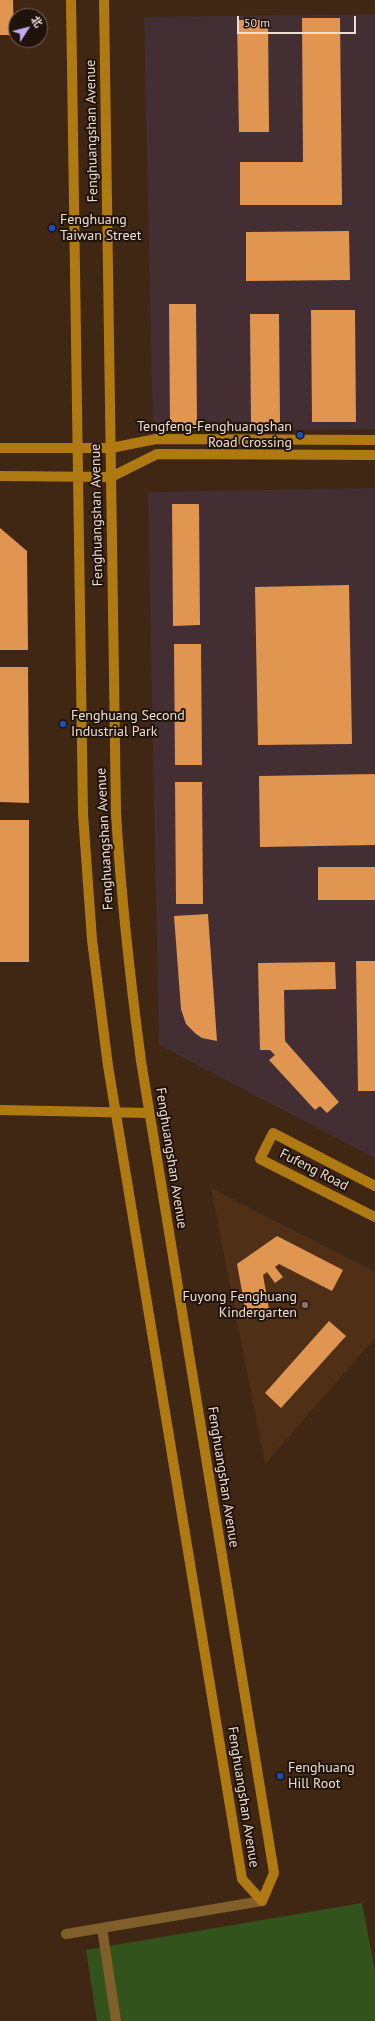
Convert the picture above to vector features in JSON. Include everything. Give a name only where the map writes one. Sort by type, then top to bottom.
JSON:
[{"type":"main road","name":"Fenghuangshan Avenue","points":[[71,0],[83,814],[92,940],[116,1112],[242,1879],[262,1901],[274,1873],[149,1113],[127,952],[116,813],[104,0]]},
{"type":"main road","points":[[0,448],[110,448],[156,439],[375,440]]},
{"type":"main road","points":[[0,476],[111,477],[157,454],[375,455]]},
{"type":"main road","points":[[0,1110],[149,1113]]},
{"type":"main road","name":"Fufeng Road","points":[[375,1186],[273,1133],[260,1159],[375,1217]]},
{"type":"street","points":[[66,1934],[262,1901]]},
{"type":"street","points":[[102,1928],[116,2021]]},
{"type":"shaded area","points":[[375,14],[375,429],[153,432],[144,17]]},
{"type":"shaded area","points":[[375,488],[375,1158],[159,1045],[148,492]]},
{"type":"shaded area","name":"Fuyong Fenghuang Kindergarten","points":[[211,1188],[375,1272],[375,1338],[265,1464]]},
{"type":"green space","points":[[362,1903],[375,1971],[375,2021],[97,2021],[86,1950]]},
{"type":"building","points":[[0,0],[13,0],[13,8],[8,8],[8,35],[0,35]]},
{"type":"building","points":[[302,18],[340,18],[342,205],[240,205],[240,162],[303,162]]},
{"type":"building","points":[[237,20],[268,20],[269,132],[239,132]]},
{"type":"building","points":[[349,231],[350,280],[246,281],[246,232]]},
{"type":"building","points":[[169,304],[196,304],[197,425],[170,426]]},
{"type":"building","points":[[311,310],[355,310],[356,422],[312,422]]},
{"type":"building","points":[[250,314],[279,314],[280,424],[251,424]]},
{"type":"building","points":[[172,504],[199,504],[200,625],[173,626]]},
{"type":"building","points":[[0,528],[27,551],[28,650],[0,650]]},
{"type":"building","points":[[349,585],[352,744],[258,745],[255,587]]},
{"type":"building","points":[[174,644],[201,644],[202,765],[175,765]]},
{"type":"building","points":[[0,667],[28,667],[29,803],[0,802]]},
{"type":"building","points":[[375,774],[375,845],[260,847],[259,776]]},
{"type":"building","points":[[175,782],[202,782],[203,904],[176,904]]},
{"type":"building","points":[[0,820],[29,820],[29,962],[0,962]]},
{"type":"building","points":[[318,867],[375,867],[375,900],[318,900]]},
{"type":"building","points":[[208,914],[217,1041],[202,1038],[186,1024],[181,1009],[174,916]]},
{"type":"building","points":[[356,961],[375,961],[375,1091],[358,1091]]},
{"type":"building","points":[[335,962],[336,989],[284,990],[285,1041],[339,1102],[327,1113],[320,1106],[315,1110],[269,1060],[275,1055],[270,1050],[260,1050],[258,963]]},
{"type":"building","points":[[277,1236],[343,1270],[332,1291],[279,1264],[275,1267],[283,1277],[275,1283],[267,1272],[263,1275],[270,1315],[247,1319],[237,1264]]},
{"type":"building","points":[[329,1321],[346,1336],[281,1408],[265,1393]]},
{"type":"place","name":"Fenghuang Taiwan Street","points":[[52,228]]},
{"type":"place","name":"Tengfeng-Fenghuangshan Road Crossing","points":[[300,435]]},
{"type":"place","name":"Fenghuang Second Industrial Park","points":[[63,724]]},
{"type":"place","name":"Fuyong Fenghuang Kindergarten","points":[[305,1305]]},
{"type":"place","name":"Fenghuang Hill Root","points":[[280,1776]]}]
